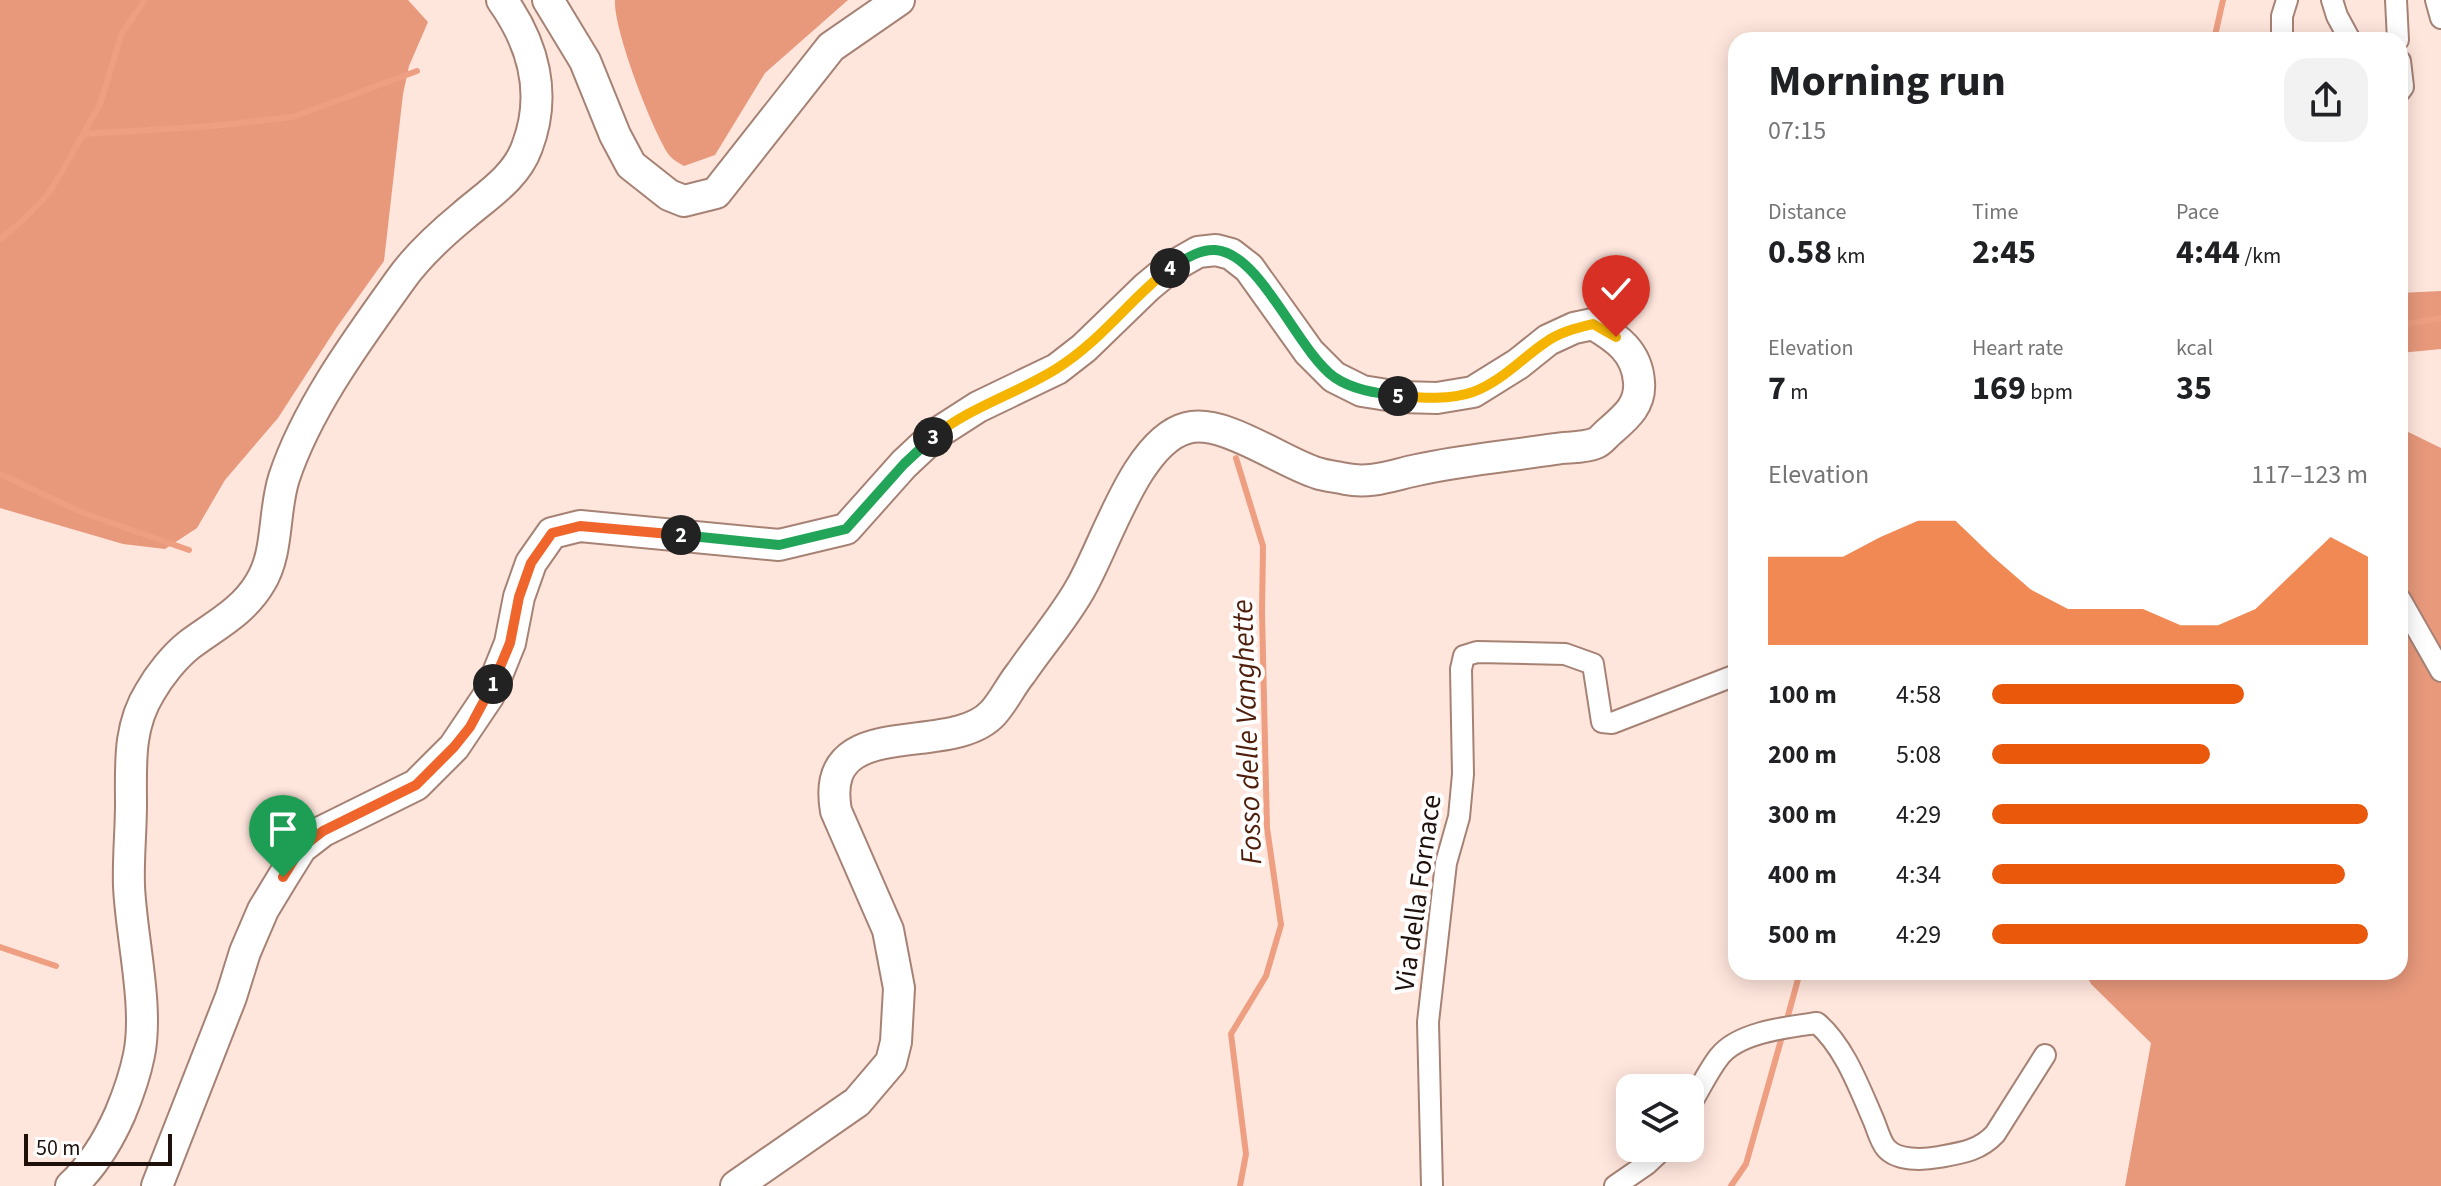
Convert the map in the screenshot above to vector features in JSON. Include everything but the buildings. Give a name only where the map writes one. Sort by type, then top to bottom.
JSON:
[{"type":"main road","points":[[71,1186],[88,1170],[112,1133],[140,1053],[140,1006],[129,885],[131,745],[137,717],[150,690],[178,655],[227,620],[261,582],[272,554],[276,506],[285,475],[318,402],[402,277],[423,252],[502,184],[527,148],[538,102],[537,80],[527,46],[502,0]]},
{"type":"main road","points":[[548,0],[585,61],[615,135],[631,165],[669,195],[684,201],[716,193],[831,47],[899,0]]},
{"type":"main road","points":[[157,1186],[263,910],[301,848],[323,831],[416,785],[454,747],[489,695],[510,643],[519,597],[531,563],[552,533],[580,526],[779,545],[846,529],[904,464],[936,434],[978,407],[1057,369],[1084,348],[1158,277],[1198,252],[1216,250],[1231,254],[1249,268],[1309,352],[1334,377],[1362,391],[1400,397],[1437,398],[1473,392],[1505,373],[1548,340],[1574,328],[1593,324],[1616,337],[1631,353],[1638,371],[1640,391],[1632,412],[1597,443],[1419,469],[1362,483],[1316,473],[1244,439],[1213,429],[1190,426],[1167,436],[1148,456],[1128,490],[1098,557],[1078,592],[992,714],[968,728],[871,746],[856,752],[838,771],[833,792],[836,811],[888,930],[899,988],[896,1042],[891,1062],[857,1102],[736,1186]]},
{"type":"street","points":[[2282,32],[2282,16],[2287,0]]},
{"type":"street","points":[[2332,0],[2346,32]]},
{"type":"street","points":[[2396,0],[2398,32]]},
{"type":"street","points":[[2436,0],[2441,18]]},
{"type":"street","points":[[2408,613],[2441,671]]},
{"type":"street","name":"Via della Fornace","points":[[1432,1186],[1428,1022],[1446,863],[1459,817],[1463,774],[1461,669],[1464,656],[1477,652],[1565,654],[1593,664],[1602,722],[1612,723],[1728,678]]},
{"type":"street","points":[[1704,1082],[1720,1056],[1744,1038],[1817,1023],[1828,1032],[1862,1094],[1886,1149],[1907,1159],[1931,1159],[1964,1154],[1985,1144],[1995,1134],[2045,1055]]},
{"type":"street","points":[[1615,1186],[1649,1162]]},
{"type":"shaded area","points":[[0,0],[408,0],[428,22],[409,66],[403,94],[384,261],[278,418],[225,480],[197,528],[165,549],[123,544],[0,508]]},
{"type":"shaded area","points":[[615,0],[848,0],[765,73],[715,155],[684,166],[669,155],[644,102],[620,33]]},
{"type":"shaded area","points":[[2441,291],[2441,349],[2408,352],[2408,293]]},
{"type":"shaded area","points":[[2408,432],[2441,448],[2441,1186],[2125,1186],[2151,1043],[2089,980],[2408,980]]},
{"type":"waterway","points":[[0,239],[48,194],[63,170],[100,104],[122,33],[145,0]]},
{"type":"waterway","points":[[2216,32],[2223,0]]},
{"type":"waterway","points":[[84,134],[213,126],[293,117],[417,71]]},
{"type":"waterway","points":[[2408,324],[2441,318]]},
{"type":"waterway","name":"Fosso delle Vanghette","points":[[1236,458],[1263,546],[1267,828],[1281,925],[1266,976],[1231,1034],[1246,1154],[1240,1186]]},
{"type":"waterway","points":[[0,474],[83,513],[189,550]]},
{"type":"waterway","points":[[0,947],[56,966]]},
{"type":"waterway","points":[[1786,1023],[1798,980]]},
{"type":"waterway","points":[[1731,1186],[1746,1164],[1783,1033]]},
{"type":"route","points":[[283,877],[301,848],[323,831],[416,785],[470,727],[489,695],[510,643],[519,597],[531,563],[552,533],[580,526],[779,545],[846,529],[904,464],[936,434],[978,407],[1057,369],[1084,348],[1147,287],[1170,268],[1198,252],[1216,250],[1231,254],[1249,268],[1309,352],[1334,377],[1362,391],[1400,397],[1437,398],[1473,392],[1518,364],[1548,340],[1574,328],[1593,324],[1616,337]]}]
